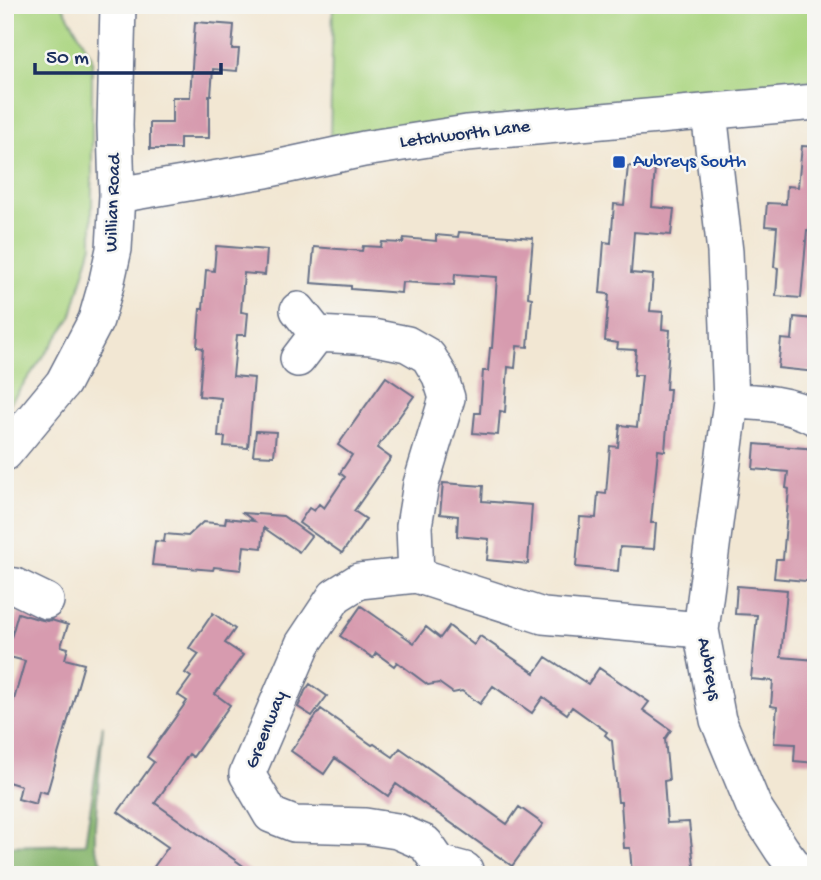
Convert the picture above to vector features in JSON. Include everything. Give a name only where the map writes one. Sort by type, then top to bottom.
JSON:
[{"type":"street","name":"Willian Road","points":[[5,453],[63,383],[80,353],[96,320],[114,249],[117,195],[115,125],[118,5]]},
{"type":"street","name":"Letchworth Lane","points":[[117,195],[266,170],[364,149],[467,133],[816,102]]},
{"type":"street","name":"Aubreys","points":[[709,112],[725,252],[731,401],[701,629],[718,720],[754,807],[801,875]]},
{"type":"street","points":[[304,334],[372,337],[407,344],[428,356],[440,376],[447,398],[421,484],[414,526],[416,575]]},
{"type":"street","points":[[731,401],[781,405],[816,418]]},
{"type":"street","name":"Greenway","points":[[446,869],[425,843],[397,831],[365,826],[294,824],[271,815],[247,774],[303,644],[335,596],[359,581],[416,575],[542,615],[701,629]]},
{"type":"street","points":[[5,585],[16,586],[46,601]]},
{"type":"green space","points":[[5,5],[62,5],[92,57],[92,245],[71,318],[5,410]]},
{"type":"green space","points":[[333,5],[816,5],[816,80],[330,139]]},
{"type":"green space","points":[[103,725],[95,847],[111,875],[5,875],[5,846],[85,844]]},
{"type":"water","points":[[196,5],[237,5],[236,11],[196,9]]},
{"type":"building","points":[[195,22],[234,25],[232,49],[239,49],[237,71],[213,69],[209,95],[209,138],[180,138],[180,149],[150,149],[150,123],[172,123],[172,97],[190,97]]},
{"type":"building","points":[[802,146],[816,147],[816,231],[807,230],[801,298],[776,296],[778,268],[774,267],[777,227],[765,226],[767,203],[786,204],[787,186],[798,187]]},
{"type":"building","points":[[628,166],[655,168],[652,207],[674,209],[671,235],[634,232],[631,273],[653,275],[650,311],[663,312],[662,329],[670,330],[666,389],[670,389],[665,451],[658,450],[651,523],[656,523],[654,549],[620,547],[618,571],[576,567],[580,517],[596,518],[598,493],[606,494],[610,446],[618,447],[620,425],[637,427],[642,375],[634,375],[636,350],[617,349],[618,343],[605,341],[609,294],[600,293],[604,242],[611,243],[614,204],[624,205]]},
{"type":"building","points":[[459,232],[533,238],[528,297],[532,298],[528,347],[517,346],[515,368],[508,367],[505,412],[500,411],[498,435],[473,433],[475,413],[480,413],[483,371],[488,371],[492,348],[497,277],[455,274],[454,285],[402,282],[401,293],[311,283],[314,247],[362,251],[363,246],[381,247],[382,242],[403,243],[404,238],[436,241],[436,235],[458,237]]},
{"type":"building","points":[[216,246],[267,250],[265,275],[244,273],[241,312],[248,313],[246,335],[237,335],[233,376],[254,378],[248,448],[224,446],[225,437],[218,437],[221,398],[199,396],[203,348],[197,347],[200,309],[203,309],[206,270],[214,271]]},
{"type":"building","points":[[794,317],[813,319],[812,327],[816,328],[816,372],[778,368],[781,339],[792,340]]},
{"type":"building","points":[[386,377],[414,396],[377,448],[391,458],[354,511],[366,519],[342,553],[299,523],[309,508],[314,511],[319,504],[324,508],[345,477],[340,473],[352,455],[338,445]]},
{"type":"building","points":[[256,431],[276,432],[274,456],[253,455]]},
{"type":"building","points":[[755,444],[816,449],[816,491],[811,538],[816,539],[816,582],[774,578],[776,559],[783,559],[788,472],[753,469]]},
{"type":"building","points":[[443,483],[483,486],[482,501],[532,505],[528,564],[487,560],[489,539],[457,536],[458,516],[440,514]]},
{"type":"building","points":[[243,513],[283,516],[311,536],[299,552],[264,528],[262,548],[244,546],[241,570],[152,565],[155,541],[164,542],[165,534],[188,536],[203,522],[225,524],[226,518],[254,521]]},
{"type":"building","points":[[737,586],[787,590],[781,657],[816,660],[816,763],[794,761],[795,744],[774,743],[777,707],[771,706],[773,681],[751,679],[757,615],[735,614]]},
{"type":"building","points":[[361,606],[414,643],[426,627],[440,638],[449,626],[474,645],[480,636],[535,673],[546,657],[588,684],[599,668],[649,702],[643,710],[671,730],[665,739],[669,780],[664,781],[667,823],[689,822],[695,875],[632,875],[630,848],[624,848],[621,802],[618,802],[612,741],[605,735],[607,732],[572,707],[567,714],[543,697],[532,713],[493,686],[480,704],[462,691],[453,693],[439,683],[428,685],[397,662],[394,666],[376,653],[373,658],[340,636]]},
{"type":"building","points":[[18,613],[68,625],[61,646],[68,648],[65,659],[84,664],[47,793],[39,791],[36,804],[18,799],[21,786],[5,781],[5,731],[25,661],[6,656]]},
{"type":"building","points":[[213,613],[235,629],[225,643],[243,655],[215,694],[230,705],[193,757],[189,754],[155,803],[256,875],[148,875],[168,847],[118,812],[154,762],[147,757],[187,701],[178,695],[191,677],[185,673],[199,654],[189,648]]},
{"type":"building","points":[[310,684],[327,696],[312,716],[298,707]]},
{"type":"building","points":[[321,709],[393,757],[400,748],[507,824],[519,807],[543,824],[512,866],[396,784],[388,796],[335,758],[324,774],[291,751]]},
{"type":"place","name":"Aubreys South","points":[[619,162]]}]
